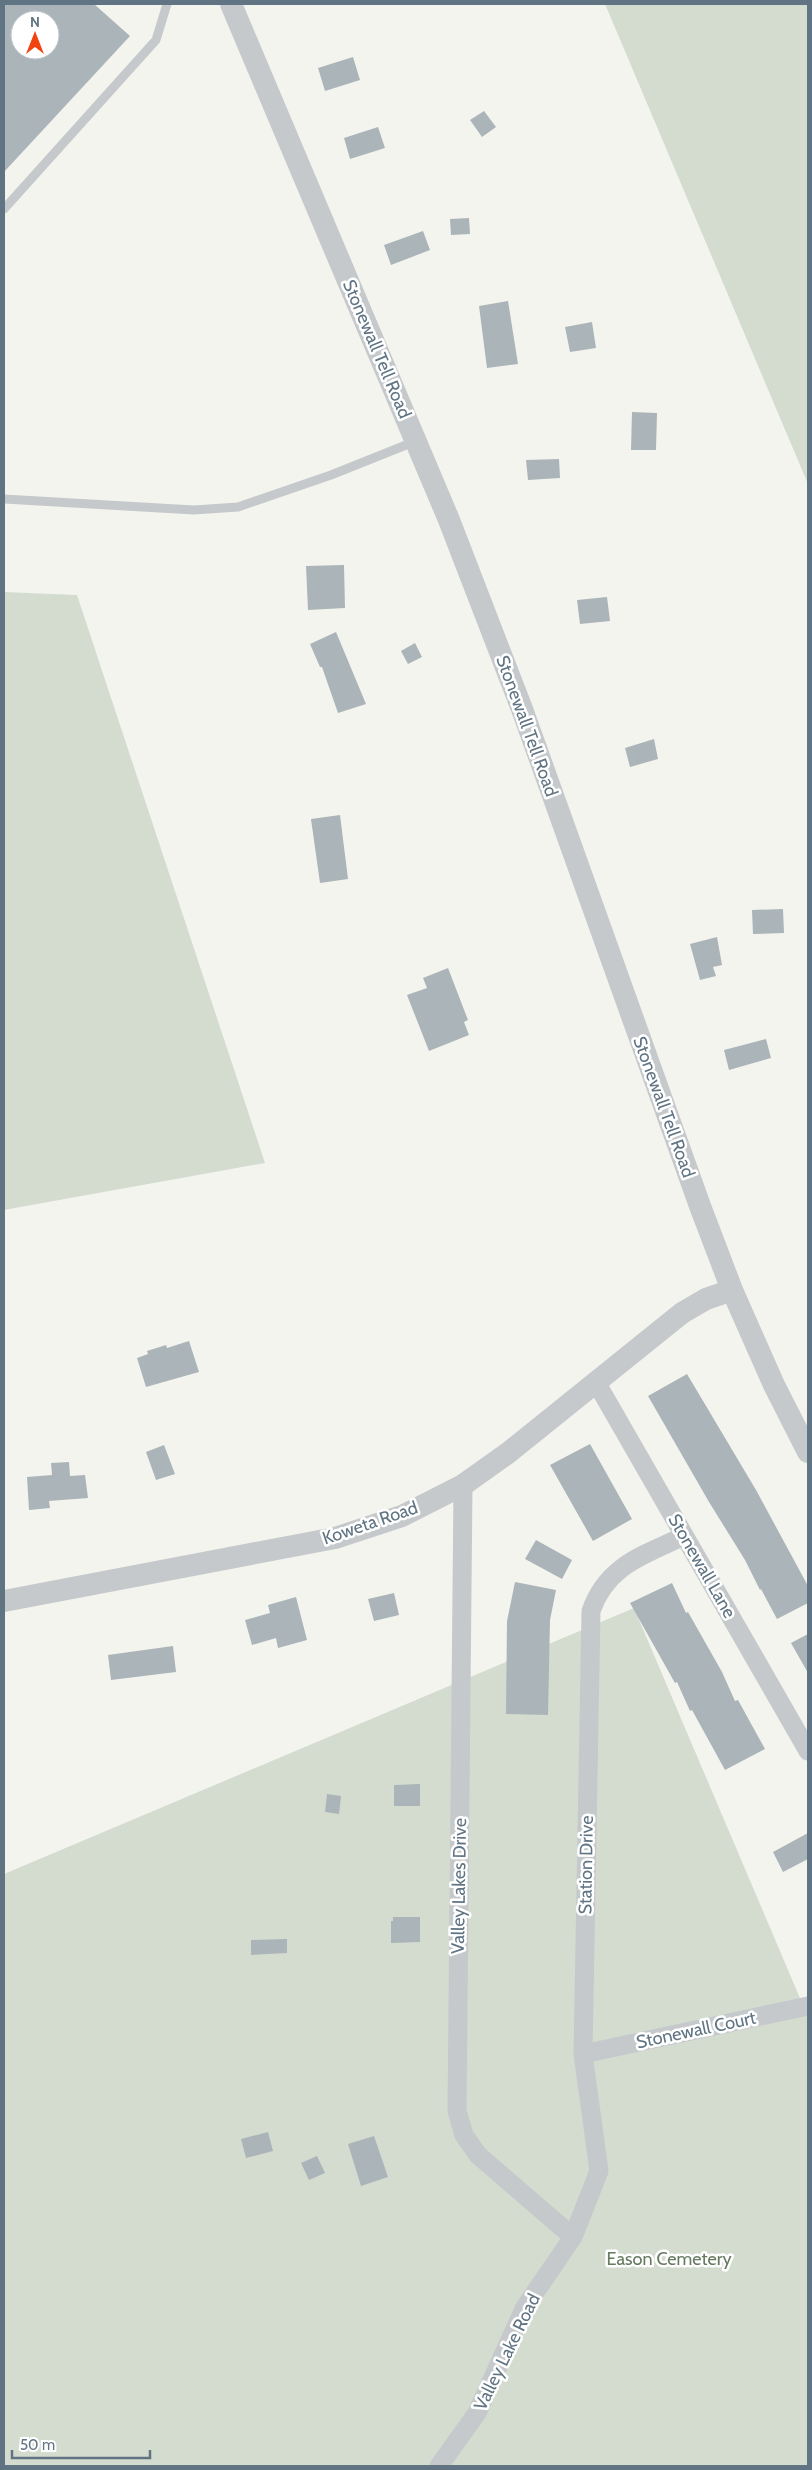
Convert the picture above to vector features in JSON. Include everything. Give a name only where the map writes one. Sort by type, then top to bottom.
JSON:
[{"type":"street","name":"Stonewall Tell Road","points":[[232,4],[449,520],[522,709],[700,1206],[732,1290],[774,1385],[808,1452]]},
{"type":"street","name":"Koweta Road","points":[[4,1601],[335,1538],[402,1516],[463,1485],[508,1453],[682,1313],[706,1299],[732,1290]]},
{"type":"street","name":"Stonewall Lane","points":[[596,1382],[808,1751]]},
{"type":"street","name":"Valley Lakes Drive","points":[[463,1485],[457,2111],[464,2135],[478,2155],[573,2237]]},
{"type":"street","name":"Station Drive","points":[[573,2237],[600,2171],[583,2054],[591,1611],[597,1594],[608,1579],[632,1561],[684,1536]]},
{"type":"street","name":"Stonewall Court","points":[[583,2054],[808,2006]]},
{"type":"street","name":"Valley Lake Road","points":[[439,2466],[477,2414],[525,2307],[573,2237]]},
{"type":"lane","points":[[4,209],[156,40],[167,4]]},
{"type":"lane","points":[[4,499],[194,510],[238,507],[323,478],[416,441]]},
{"type":"green space","points":[[605,4],[808,4],[808,484]]},
{"type":"green space","points":[[4,592],[77,595],[265,1163],[4,1210]]},
{"type":"green space","name":"Eason Cemetery","points":[[634,1608],[808,2017],[808,2466],[4,2466],[4,1874]]},
{"type":"building","points":[[4,4],[94,4],[130,36],[4,172]]},
{"type":"building","points":[[353,57],[360,80],[325,91],[318,68]]},
{"type":"building","points":[[484,111],[496,127],[482,137],[470,120]]},
{"type":"building","points":[[378,127],[385,148],[350,159],[344,138]]},
{"type":"building","points":[[469,218],[470,234],[451,235],[450,219]]},
{"type":"building","points":[[423,231],[430,250],[391,265],[384,245]]},
{"type":"building","points":[[508,301],[518,364],[487,368],[479,306]]},
{"type":"building","points":[[592,322],[596,348],[570,352],[565,327]]},
{"type":"building","points":[[632,412],[657,413],[656,450],[631,450]]},
{"type":"building","points":[[559,459],[560,478],[528,480],[526,460]]},
{"type":"building","points":[[344,565],[345,608],[308,610],[306,566]]},
{"type":"building","points":[[607,597],[610,621],[580,624],[577,600]]},
{"type":"building","points":[[336,632],[366,704],[338,713],[322,667],[320,667],[310,644]]},
{"type":"building","points":[[415,643],[422,657],[408,664],[401,651]]},
{"type":"building","points":[[654,739],[658,759],[630,767],[625,748]]},
{"type":"building","points":[[340,815],[348,879],[320,883],[311,819]]},
{"type":"building","points":[[783,909],[784,933],[753,934],[752,910]]},
{"type":"building","points":[[717,937],[722,965],[713,967],[716,976],[700,980],[690,944]]},
{"type":"building","points":[[448,968],[468,1020],[464,1022],[469,1035],[429,1051],[407,995],[427,988],[423,978]]},
{"type":"building","points":[[766,1039],[771,1058],[729,1070],[724,1050]]},
{"type":"building","points":[[189,1341],[199,1372],[146,1387],[137,1358],[148,1354],[147,1351],[166,1345],[167,1348]]},
{"type":"building","points":[[687,1374],[756,1490],[808,1586],[808,1603],[777,1619],[745,1560],[648,1396]]},
{"type":"building","points":[[590,1444],[632,1519],[593,1541],[550,1465]]},
{"type":"building","points":[[164,1445],[175,1474],[156,1480],[146,1452]]},
{"type":"building","points":[[69,1462],[70,1476],[85,1475],[88,1498],[49,1501],[50,1508],[29,1510],[27,1477],[52,1475],[51,1463]]},
{"type":"building","points":[[536,1540],[572,1560],[562,1579],[525,1559]]},
{"type":"building","points":[[515,1582],[556,1590],[550,1620],[548,1715],[506,1714],[507,1621]]},
{"type":"building","points":[[672,1583],[686,1613],[688,1612],[722,1672],[735,1701],[738,1700],[765,1749],[725,1770],[692,1710],[690,1711],[677,1682],[675,1683],[630,1603]]},
{"type":"building","points":[[394,1593],[399,1615],[374,1621],[368,1599]]},
{"type":"building","points":[[296,1597],[307,1640],[278,1648],[276,1638],[252,1645],[245,1620],[270,1613],[268,1605]]},
{"type":"building","points":[[808,1634],[808,1673],[791,1643]]},
{"type":"building","points":[[173,1646],[176,1672],[111,1680],[108,1655]]},
{"type":"building","points":[[420,1784],[420,1806],[394,1806],[394,1785]]},
{"type":"building","points":[[327,1794],[341,1796],[339,1814],[325,1812]]},
{"type":"building","points":[[808,1833],[808,1859],[783,1872],[773,1852]]},
{"type":"building","points":[[393,1917],[420,1917],[420,1942],[391,1943],[391,1921],[393,1921]]},
{"type":"building","points":[[287,1939],[287,1953],[251,1955],[251,1940]]},
{"type":"building","points":[[268,2132],[273,2151],[246,2158],[241,2139]]},
{"type":"building","points":[[374,2136],[388,2177],[361,2186],[348,2144]]},
{"type":"building","points":[[317,2156],[325,2173],[309,2180],[301,2163]]}]
